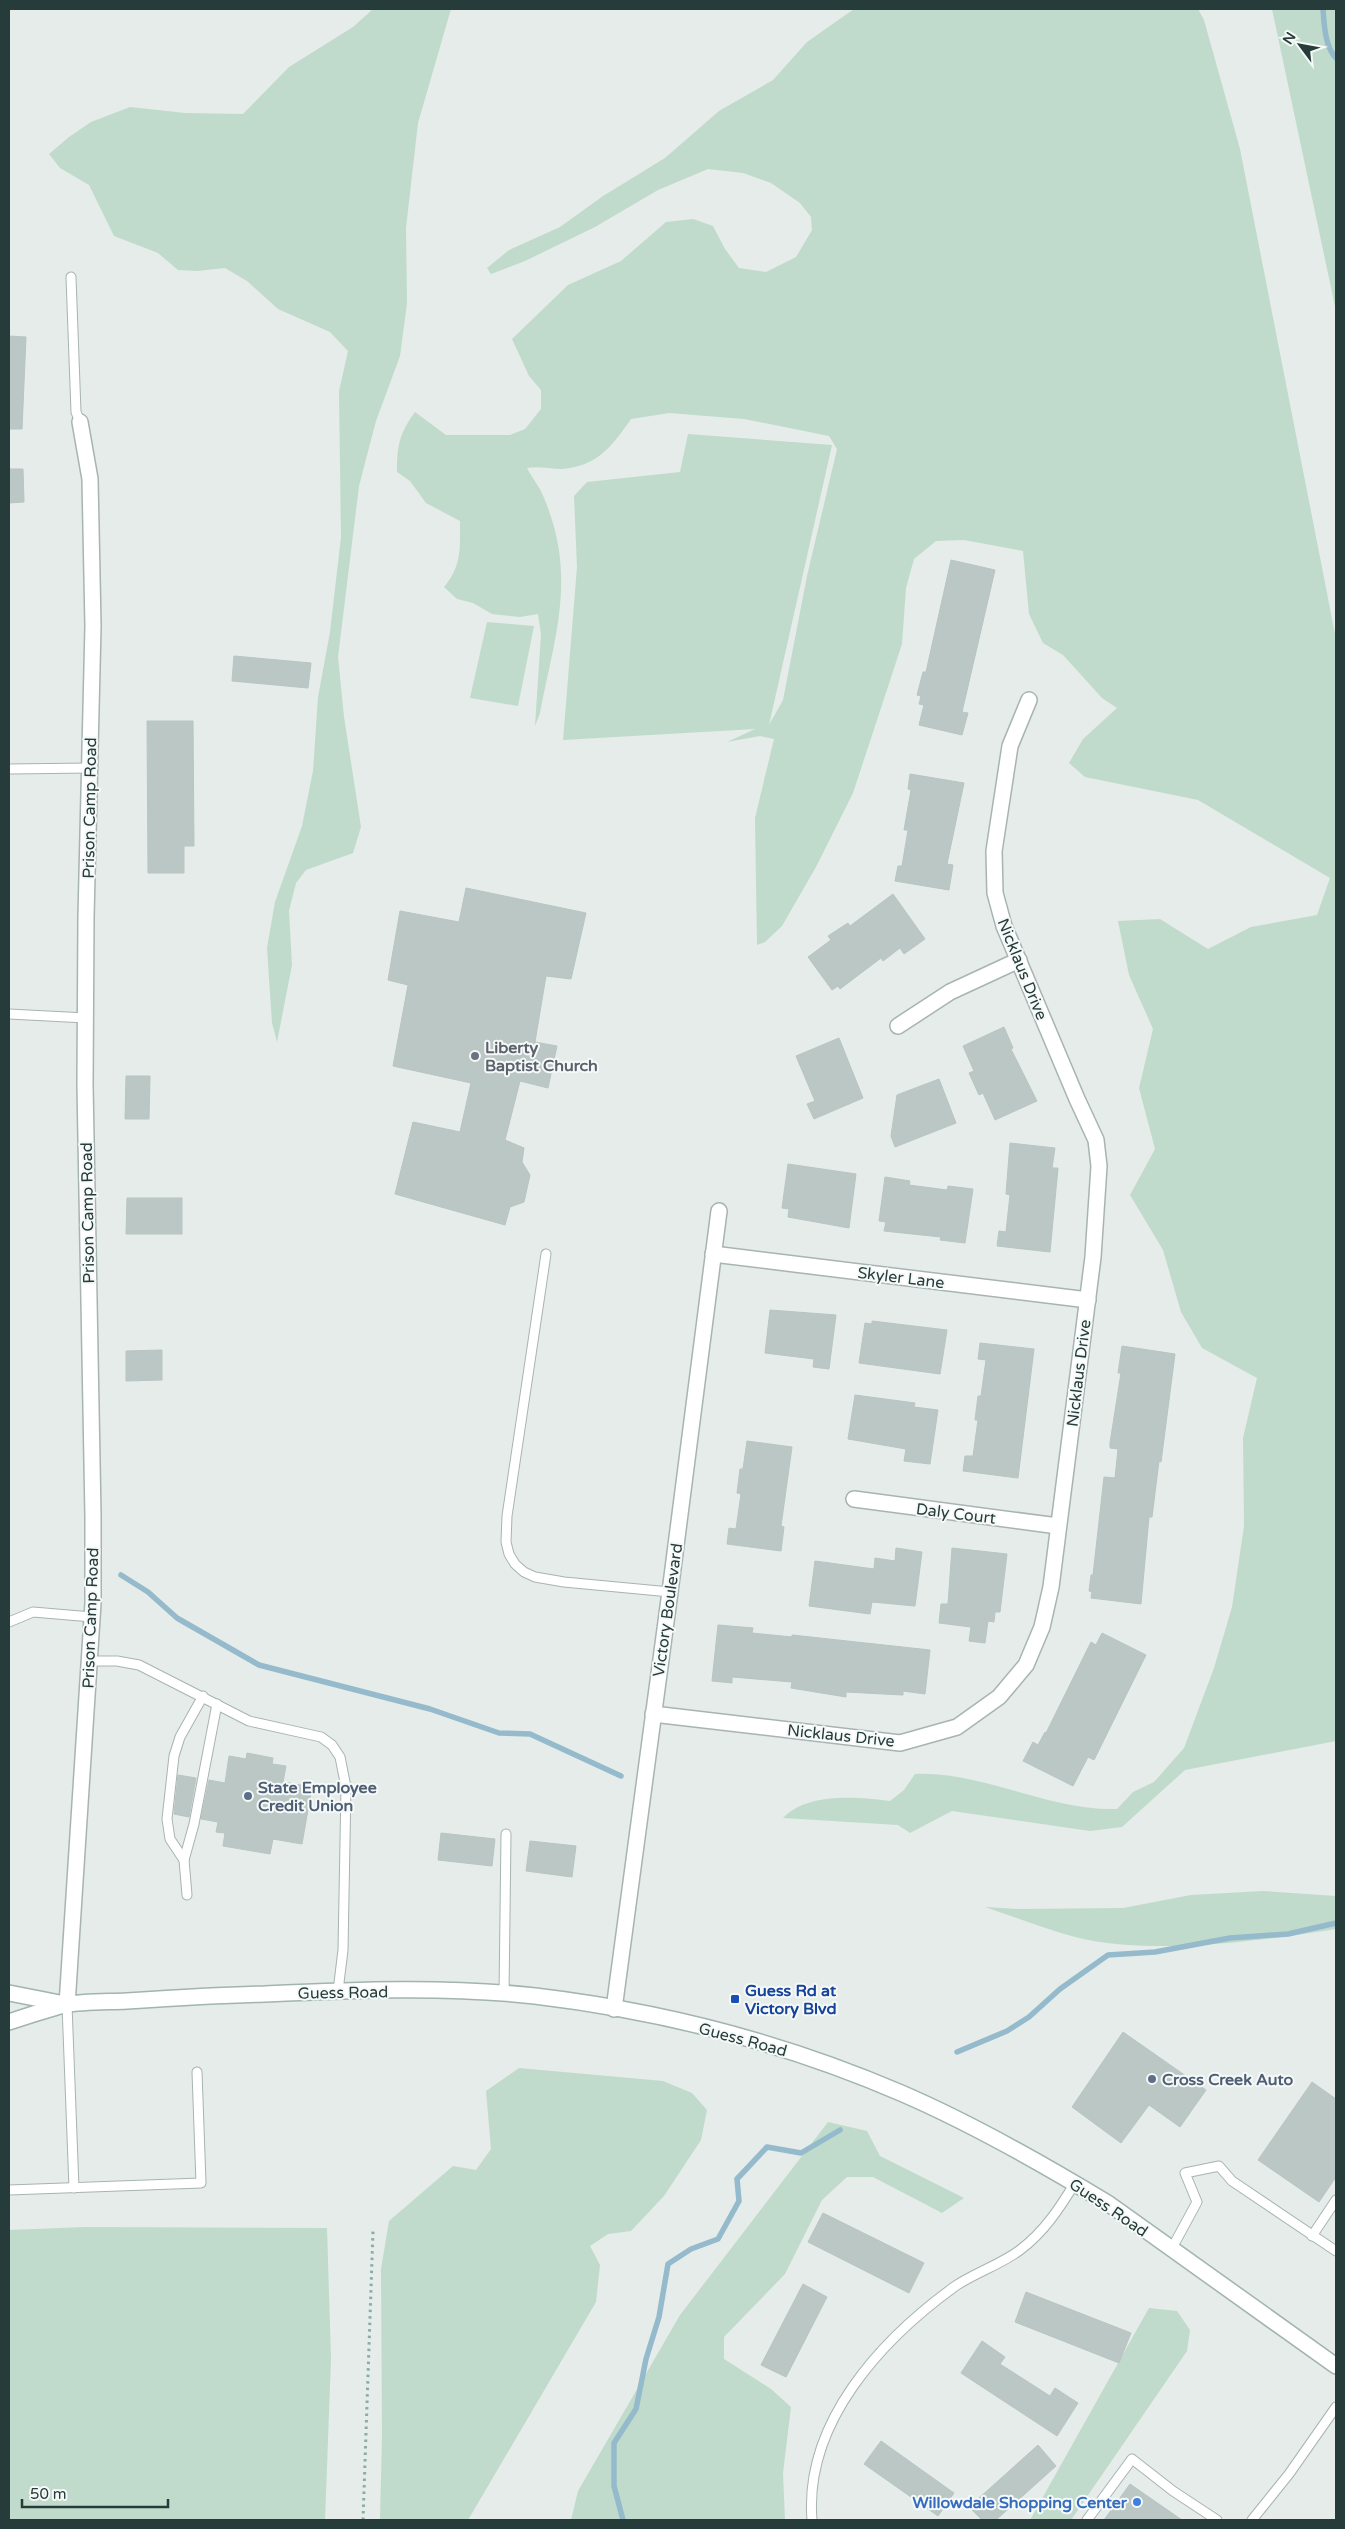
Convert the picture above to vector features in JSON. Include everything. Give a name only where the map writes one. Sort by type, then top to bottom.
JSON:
[{"type":"street","name":"Prison Camp Road","points":[[67,2005],[92,1617],[93,1516],[86,1018],[93,641],[90,479],[80,422]]},
{"type":"street","name":"Nicklaus Drive","points":[[652,1714],[900,1743],[957,1727],[999,1697],[1026,1665],[1042,1627],[1051,1587],[1088,1300],[1099,1166],[1096,1140],[1004,926],[995,893],[994,851],[1010,746],[1030,700]]},
{"type":"street","points":[[898,1026],[950,992],[1019,960]]},
{"type":"street","name":"Victory Boulevard","points":[[614,2009],[652,1714],[670,1592],[718,1210]]},
{"type":"street","name":"Skyler Lane","points":[[713,1254],[1088,1300]]},
{"type":"street","name":"Daly Court","points":[[854,1500],[1058,1526]]},
{"type":"street","name":"Guess Road","points":[[9,2022],[67,2005],[338,1991],[469,1992],[536,1996],[678,2021],[753,2039],[811,2058],[911,2098],[954,2118],[1075,2183],[1109,2204],[1170,2250],[1336,2366]]},
{"type":"street","name":"Guess Road","points":[[9,1992],[67,2005]]},
{"type":"lane","points":[[72,277],[76,412],[80,422]]},
{"type":"lane","points":[[9,769],[90,768]]},
{"type":"lane","points":[[9,1014],[86,1018]]},
{"type":"lane","points":[[546,1254],[508,1516],[506,1542],[509,1554],[515,1564],[535,1577],[670,1592]]},
{"type":"lane","points":[[9,1622],[33,1612],[92,1617]]},
{"type":"lane","points":[[89,1661],[117,1661],[139,1665],[249,1721],[321,1737],[332,1746],[340,1757],[346,1787],[343,1950],[338,1991]]},
{"type":"lane","points":[[184,1860],[170,1839],[167,1819],[174,1756],[180,1737],[203,1696]]},
{"type":"lane","points":[[187,1895],[184,1860],[194,1824],[218,1704]]},
{"type":"lane","points":[[504,1994],[506,1834]]},
{"type":"lane","points":[[67,2005],[74,2188]]},
{"type":"lane","points":[[9,2190],[201,2183],[197,2072]]},
{"type":"lane","points":[[1170,2250],[1196,2202],[1185,2173],[1219,2166],[1232,2181],[1336,2252]]},
{"type":"lane","points":[[812,2520],[811,2507],[815,2476],[823,2444],[846,2396],[867,2368],[921,2312],[956,2286],[1020,2250],[1050,2222],[1075,2183]]},
{"type":"lane","points":[[1312,2236],[1336,2200]]},
{"type":"lane","points":[[1252,2520],[1289,2474],[1336,2407]]},
{"type":"lane","points":[[1087,2520],[1132,2459],[1173,2492],[1217,2520]]},
{"type":"path","points":[[363,2520],[373,2231]]},
{"type":"green space","points":[[373,9],[451,9],[418,123],[406,228],[407,303],[400,356],[376,421],[359,486],[338,657],[344,717],[361,827],[353,853],[306,870],[296,883],[289,911],[292,965],[277,1042],[272,1023],[267,948],[275,902],[302,826],[313,771],[318,697],[330,632],[341,537],[339,391],[348,351],[330,332],[278,309],[247,281],[225,268],[197,271],[178,270],[158,253],[114,236],[89,185],[60,168],[49,154],[91,122],[130,107],[185,113],[243,114],[289,67],[353,27]]},
{"type":"green space","points":[[854,9],[1198,9],[1204,20],[1240,149],[1336,639],[1336,1741],[1185,1770],[1122,1827],[1090,1831],[952,1811],[910,1833],[898,1825],[783,1818],[793,1810],[819,1800],[863,1798],[890,1801],[904,1790],[915,1774],[966,1778],[1066,1804],[1091,1808],[1117,1809],[1133,1792],[1154,1782],[1184,1748],[1214,1668],[1232,1607],[1244,1526],[1243,1438],[1257,1378],[1202,1348],[1181,1312],[1163,1250],[1130,1195],[1155,1149],[1139,1088],[1153,1029],[1129,975],[1118,921],[1160,919],[1208,949],[1251,927],[1317,915],[1330,878],[1198,800],[1085,777],[1069,763],[1083,739],[1117,708],[1102,698],[1063,655],[1043,643],[1029,614],[1023,551],[964,540],[936,541],[914,559],[906,588],[902,644],[853,793],[816,867],[782,926],[765,942],[757,945],[755,818],[774,739],[760,736],[727,742],[755,729],[563,740],[577,567],[574,496],[587,482],[680,472],[688,434],[832,445],[769,725],[783,700],[807,576],[837,449],[829,436],[744,419],[669,413],[631,419],[603,453],[585,464],[562,469],[527,468],[542,494],[554,526],[561,580],[557,631],[540,713],[535,726],[541,634],[538,614],[520,617],[492,614],[473,603],[457,599],[444,587],[454,571],[459,556],[460,521],[426,503],[410,481],[397,472],[400,440],[405,427],[415,412],[446,435],[510,435],[525,429],[541,409],[541,390],[529,376],[512,339],[568,285],[621,261],[666,222],[693,219],[713,226],[725,249],[739,268],[766,272],[796,257],[812,230],[811,217],[800,203],[771,183],[743,173],[708,169],[658,190],[595,227],[525,261],[491,274],[487,268],[509,250],[560,227],[603,196],[665,158],[719,111],[773,80],[807,42]]},
{"type":"green space","points":[[1272,9],[1336,9],[1336,311]]},
{"type":"green space","points":[[487,622],[534,626],[518,706],[470,698]]},
{"type":"green space","points":[[1263,1891],[1336,1896],[1336,1929],[1205,1945],[1171,1946],[1105,1943],[1041,1927],[985,1907],[1020,1909],[1123,1908],[1191,1895]]},
{"type":"green space","points":[[519,2068],[663,2081],[692,2093],[707,2110],[701,2140],[664,2196],[631,2231],[608,2234],[590,2246],[600,2265],[596,2302],[468,2520],[380,2520],[382,2436],[381,2269],[389,2221],[453,2166],[476,2170],[491,2149],[486,2091]]},
{"type":"green space","points":[[828,2122],[867,2131],[880,2156],[964,2198],[942,2213],[873,2177],[847,2177],[822,2200],[785,2274],[724,2337],[724,2359],[771,2389],[791,2407],[783,2473],[785,2520],[571,2520],[578,2491],[680,2315]]},
{"type":"green space","points":[[85,2227],[327,2228],[331,2359],[325,2520],[9,2520],[9,2230]]},
{"type":"green space","points":[[1149,2308],[1177,2311],[1190,2330],[1187,2351],[1071,2520],[1030,2520]]},
{"type":"building","points":[[9,336],[26,337],[22,429],[9,429]]},
{"type":"building","points":[[9,469],[23,469],[24,502],[9,503]]},
{"type":"building","points":[[951,560],[995,570],[962,712],[968,713],[962,735],[919,725],[924,705],[919,704],[921,696],[917,695],[923,672],[926,672]]},
{"type":"building","points":[[234,656],[311,663],[308,688],[232,681]]},
{"type":"building","points":[[147,721],[193,721],[194,846],[184,846],[184,873],[148,873]]},
{"type":"building","points":[[910,774],[964,783],[947,864],[953,865],[949,890],[895,881],[898,866],[902,866],[908,830],[904,830],[911,790],[908,789]]},
{"type":"building","name":"Liberty Baptist Church","points":[[466,888],[586,913],[571,979],[546,976],[535,1042],[557,1046],[548,1088],[520,1081],[505,1140],[524,1148],[522,1162],[530,1175],[524,1202],[510,1207],[505,1225],[395,1194],[413,1122],[460,1132],[471,1083],[393,1066],[408,985],[388,980],[400,911],[459,922]]},
{"type":"building","points":[[893,894],[925,939],[904,954],[900,948],[883,961],[881,958],[840,989],[838,986],[832,990],[808,957],[831,940],[828,936],[848,923],[850,926]]},
{"type":"building","points":[[1004,1027],[1013,1048],[1011,1049],[1037,1101],[995,1120],[983,1093],[979,1095],[969,1073],[974,1071],[963,1046]]},
{"type":"building","points":[[839,1038],[863,1098],[814,1119],[807,1104],[815,1101],[796,1056]]},
{"type":"building","points":[[126,1076],[150,1076],[149,1119],[125,1119]]},
{"type":"building","points":[[939,1079],[956,1123],[895,1147],[891,1136],[897,1095]]},
{"type":"building","points":[[1010,1143],[1055,1148],[1052,1168],[1058,1168],[1050,1252],[997,1246],[999,1231],[1006,1232],[1010,1195],[1006,1194]]},
{"type":"building","points":[[788,1164],[856,1174],[849,1228],[788,1217],[789,1209],[782,1208]]},
{"type":"building","points":[[885,1177],[910,1181],[909,1185],[947,1190],[948,1186],[973,1189],[965,1243],[940,1240],[941,1237],[884,1231],[886,1222],[879,1221]]},
{"type":"building","points":[[127,1198],[182,1198],[182,1234],[126,1234]]},
{"type":"building","points":[[770,1310],[836,1315],[829,1369],[813,1367],[814,1359],[765,1353]]},
{"type":"building","points":[[872,1321],[947,1330],[940,1374],[859,1363],[865,1323],[872,1324]]},
{"type":"building","points":[[980,1343],[1034,1349],[1018,1478],[963,1471],[965,1456],[973,1456],[978,1420],[975,1420],[978,1396],[981,1396],[986,1360],[978,1359]]},
{"type":"building","points":[[1122,1346],[1175,1354],[1161,1462],[1159,1461],[1152,1517],[1149,1517],[1141,1604],[1091,1598],[1092,1592],[1089,1591],[1091,1575],[1093,1575],[1104,1477],[1115,1478],[1118,1449],[1110,1448],[1110,1443],[1121,1373],[1118,1373]]},
{"type":"building","points":[[162,1350],[162,1380],[126,1381],[126,1351]]},
{"type":"building","points":[[855,1395],[915,1403],[914,1407],[938,1410],[930,1464],[904,1461],[906,1449],[848,1439]]},
{"type":"building","points":[[747,1441],[792,1447],[781,1526],[784,1527],[781,1551],[727,1544],[729,1528],[736,1529],[741,1494],[737,1493],[740,1469],[743,1469]]},
{"type":"building","points":[[896,1548],[922,1552],[915,1606],[872,1602],[870,1614],[809,1606],[815,1561],[874,1569],[875,1558],[895,1561]]},
{"type":"building","points":[[952,1548],[1007,1554],[1000,1612],[995,1612],[994,1622],[988,1621],[985,1643],[969,1641],[971,1627],[939,1623],[941,1604],[948,1604]]},
{"type":"building","points":[[718,1625],[753,1628],[752,1633],[792,1637],[792,1635],[930,1650],[925,1694],[903,1691],[903,1695],[846,1692],[846,1697],[791,1688],[792,1682],[732,1677],[732,1683],[712,1681]]},
{"type":"building","points":[[1102,1633],[1146,1655],[1094,1760],[1088,1757],[1073,1786],[1023,1761],[1033,1742],[1038,1745],[1046,1733],[1091,1642],[1096,1645]]},
{"type":"building","points":[[247,1753],[273,1758],[272,1764],[286,1766],[283,1782],[312,1787],[302,1844],[273,1839],[270,1854],[223,1846],[225,1833],[216,1832],[218,1822],[201,1819],[209,1780],[225,1783],[229,1756],[246,1759]]},
{"type":"building","points":[[178,1775],[196,1778],[189,1817],[174,1814]]},
{"type":"building","points":[[441,1833],[495,1839],[492,1866],[438,1860]]},
{"type":"building","points":[[530,1841],[576,1846],[572,1877],[526,1871]]},
{"type":"building","name":"Cross Creek Auto","points":[[1123,2032],[1206,2090],[1180,2127],[1149,2105],[1121,2143],[1072,2107]]},
{"type":"building","points":[[1312,2082],[1336,2099],[1336,2177],[1319,2202],[1258,2160]]},
{"type":"building","points":[[823,2213],[924,2263],[909,2293],[808,2242]]},
{"type":"building","points":[[803,2284],[827,2297],[786,2377],[761,2365]]},
{"type":"building","points":[[1026,2292],[1131,2333],[1119,2363],[1015,2322]]},
{"type":"building","points":[[982,2341],[1005,2357],[1000,2364],[1050,2396],[1055,2388],[1078,2403],[1057,2436],[961,2373]]},
{"type":"building","points":[[881,2441],[954,2493],[938,2516],[864,2464]]},
{"type":"building","points":[[1038,2445],[1056,2466],[996,2520],[982,2520],[969,2507]]},
{"type":"building","name":"Willowdale Shopping Center","points":[[1130,2484],[1182,2520],[1104,2520]]},
{"type":"waterway","points":[[1323,9],[1327,42],[1336,58]]},
{"type":"waterway","points":[[121,1575],[148,1592],[177,1618],[259,1665],[430,1709],[499,1733],[530,1734],[621,1776]]},
{"type":"waterway","points":[[957,2052],[1007,2031],[1029,2017],[1060,1989],[1108,1955],[1155,1952],[1230,1938],[1288,1934],[1336,1923]]},
{"type":"waterway","points":[[623,2520],[614,2486],[614,2443],[636,2409],[646,2359],[659,2317],[668,2264],[691,2249],[718,2239],[739,2201],[737,2179],[767,2147],[801,2153],[840,2130]]},
{"type":"place","name":"Liberty Baptist Church","points":[[475,1056]]},
{"type":"place","name":"State Employee Credit Union","points":[[248,1796]]},
{"type":"place","name":"Guess Rd at Victory Blvd","points":[[735,1999]]},
{"type":"place","name":"Cross Creek Auto","points":[[1152,2079]]},
{"type":"place","name":"Willowdale Shopping Center","points":[[1137,2502]]}]
